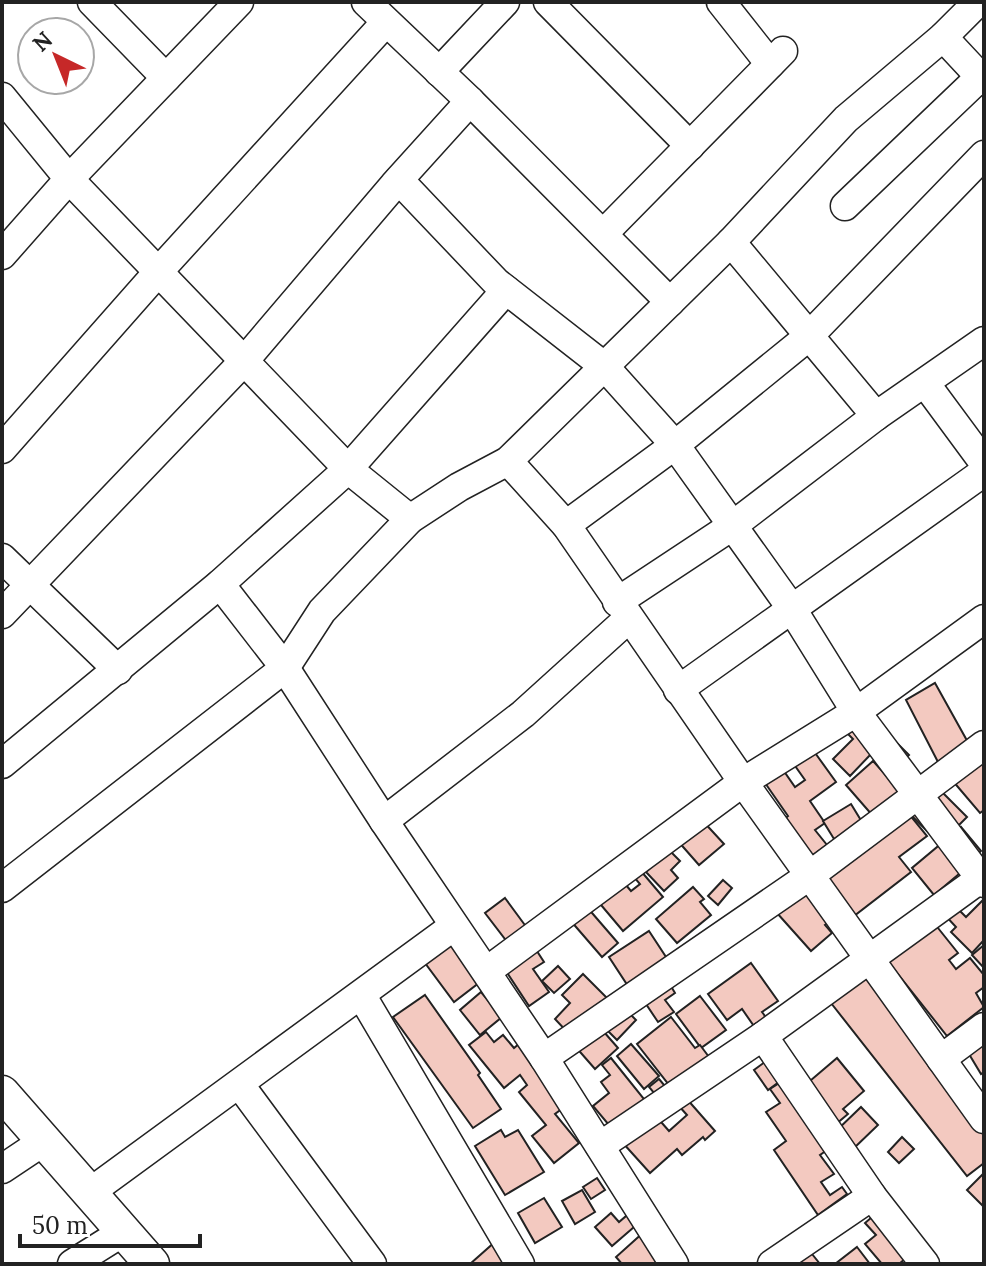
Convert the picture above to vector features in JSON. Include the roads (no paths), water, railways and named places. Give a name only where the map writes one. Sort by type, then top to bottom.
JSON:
[{"type":"main road","points":[[2,1093],[152,1264]]},
{"type":"street","points":[[92,2],[166,78]]},
{"type":"street","points":[[366,2],[470,101],[670,302]]},
{"type":"street","points":[[439,72],[505,2]]},
{"type":"street","points":[[548,2],[690,146]]},
{"type":"street","points":[[603,234],[777,57],[721,2]]},
{"type":"street","points":[[2,888],[285,668],[322,611],[410,519],[459,487],[508,461],[731,242],[846,119],[943,37],[978,2]]},
{"type":"street","points":[[2,255],[69,179],[166,78],[228,6]]},
{"type":"street","points":[[2,449],[386,22]]},
{"type":"street","points":[[845,206],[982,79],[943,37]]},
{"type":"street","points":[[2,97],[69,179],[348,469],[410,519]]},
{"type":"street","points":[[2,614],[245,360],[470,101]]},
{"type":"street","points":[[566,525],[675,445],[808,337],[984,155]]},
{"type":"street","points":[[399,180],[506,290],[605,367],[675,445],[792,609],[856,712],[983,879],[763,1036],[600,1146]]},
{"type":"street","points":[[731,242],[876,416]]},
{"type":"street","points":[[2,764],[220,584],[348,469],[506,290]]},
{"type":"street","points":[[384,821],[523,714],[623,610],[876,416],[984,341]]},
{"type":"street","points":[[925,383],[984,463]]},
{"type":"street","points":[[508,461],[566,525],[678,690],[984,1119]]},
{"type":"street","points":[[678,690],[984,472]]},
{"type":"street","points":[[2,558],[118,670]]},
{"type":"street","points":[[220,584],[285,668],[544,1058],[674,1264]]},
{"type":"street","points":[[487,971],[743,782],[856,712],[984,619]]},
{"type":"street","points":[[544,1058],[809,876],[984,745]]},
{"type":"street","points":[[89,1193],[454,926]]},
{"type":"street","points":[[362,996],[520,1264]]},
{"type":"street","points":[[941,1059],[984,1027]]},
{"type":"street","points":[[763,1036],[872,1196],[925,1264]]},
{"type":"street","points":[[240,1085],[372,1264]]},
{"type":"street","points":[[2,1169],[44,1141]]},
{"type":"street","points":[[772,1264],[872,1196]]},
{"type":"street","points":[[72,1264],[123,1232]]}]
